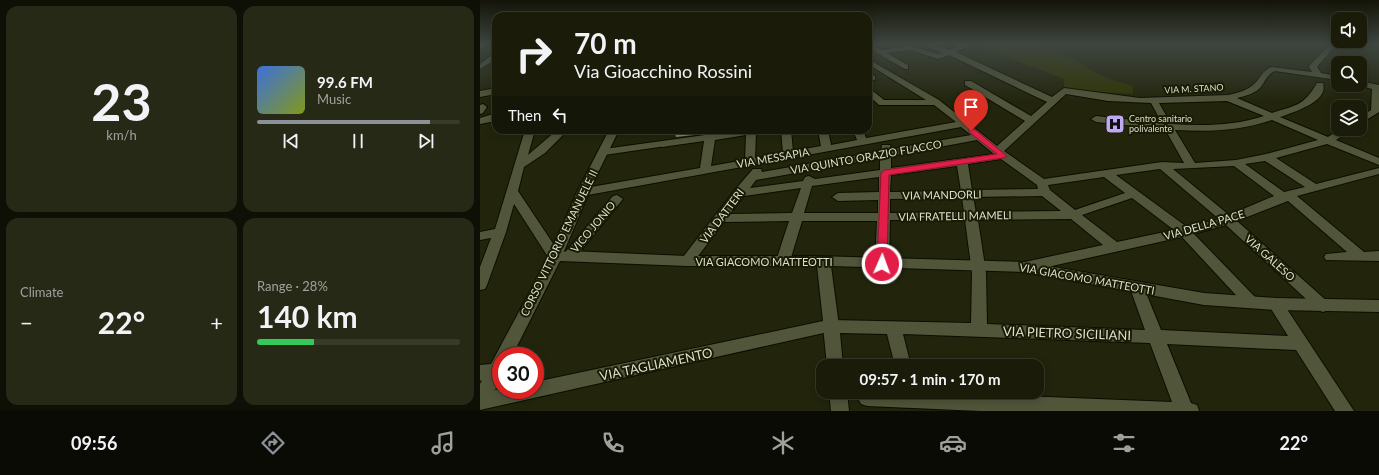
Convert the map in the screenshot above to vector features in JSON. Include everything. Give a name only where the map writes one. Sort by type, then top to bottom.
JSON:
[{"type":"street","points":[[887,73],[906,67],[899,63]]},
{"type":"street","points":[[738,193],[962,162],[1001,153],[1053,101],[974,63]]},
{"type":"street","points":[[1096,119],[1168,127],[1242,125],[1273,116],[1312,101],[1319,91],[1320,80],[1313,67],[1316,63]]},
{"type":"street","points":[[872,64],[936,102],[1001,153],[1043,188],[1071,214],[1115,248]]},
{"type":"street","name":"VIA M. STANO","points":[[1053,101],[1064,90],[1108,98],[1154,101],[1228,98],[1244,94],[1256,87],[1268,71],[1274,69],[1320,80],[1331,79]]},
{"type":"street","points":[[968,83],[1032,121]]},
{"type":"street","points":[[1367,85],[1377,87],[1375,111],[1367,116]]},
{"type":"street","points":[[480,94],[492,92]]},
{"type":"street","points":[[872,94],[882,103],[936,102]]},
{"type":"street","points":[[1228,98],[1379,162]]},
{"type":"street","points":[[1154,101],[1182,152],[1192,166]]},
{"type":"street","points":[[480,121],[492,119]]},
{"type":"street","name":"VIA MESSAPIA","points":[[583,192],[705,170],[753,170],[788,155],[887,138],[909,130],[963,124]]},
{"type":"street","points":[[480,285],[500,232],[529,134]]},
{"type":"street","points":[[519,166],[541,151],[559,134]]},
{"type":"street","name":"CORSO VITTORIO EMANUELE II","points":[[506,347],[562,256],[583,192],[612,134]]},
{"type":"street","points":[[604,152],[662,144],[710,134],[705,170]]},
{"type":"street","points":[[751,134],[753,170]]},
{"type":"street","points":[[786,134],[788,155]]},
{"type":"street","points":[[824,134],[827,149]]},
{"type":"street","points":[[859,134],[862,142]]},
{"type":"street","name":"VIA MANDORLI","points":[[838,197],[966,194],[1043,188],[1107,174],[1162,165],[1192,166],[1236,163],[1267,157],[1329,140],[1336,136]]},
{"type":"street","name":"VIA QUINTO ORAZIO FLACCO","points":[[753,170],[813,166],[979,137]]},
{"type":"street","points":[[882,264],[887,138]]},
{"type":"street","points":[[1267,157],[1314,188]]},
{"type":"street","points":[[962,162],[966,194],[972,216],[978,266],[979,330]]},
{"type":"street","points":[[1236,163],[1286,197],[1360,256]]},
{"type":"street","name":"VIA GALESO","points":[[1162,165],[1228,220],[1323,306]]},
{"type":"street","points":[[783,261],[813,166]]},
{"type":"street","name":"VIA DATTERI","points":[[687,261],[738,193],[753,170]]},
{"type":"street","name":"VIA DELLA PACE","points":[[1025,267],[1185,232],[1228,220],[1286,197],[1314,188],[1379,171]]},
{"type":"street","points":[[1107,174],[1185,232],[1251,302]]},
{"type":"street","points":[[833,218],[843,179]]},
{"type":"street","points":[[512,191],[562,256]]},
{"type":"street","name":"VIA FRATELLI MAMELI","points":[[719,218],[884,218],[1071,214],[1134,194]]},
{"type":"street","name":"VICO JONIO","points":[[562,256],[583,238],[608,212],[617,199]]},
{"type":"street","points":[[480,236],[500,232]]},
{"type":"street","name":"VIA GIACOMO MATTEOTTI","points":[[562,256],[687,261],[783,261],[1025,267],[1204,299],[1323,306],[1379,306]]},
{"type":"street","points":[[1331,257],[1379,256]]},
{"type":"street","points":[[824,262],[834,359]]},
{"type":"street","points":[[1137,288],[1185,411]]},
{"type":"street","points":[[1276,304],[1344,411]]},
{"type":"street","name":"VIA PIETRO SICILIANI","points":[[831,326],[894,329],[979,330],[1302,343]]},
{"type":"street","name":"VIA TAGLIAMENTO","points":[[480,402],[831,326]]},
{"type":"street","points":[[894,329],[901,359]]},
{"type":"street","name":"CORSO VITTORIO EMANUELE II","points":[[480,402],[492,372]]},
{"type":"street","points":[[839,399],[840,411]]},
{"type":"street","points":[[924,399],[954,406],[1190,411]]},
{"type":"green space","points":[[1023,63],[1080,63],[1094,72],[1110,79],[1133,86],[1133,94],[1095,92],[1064,87],[1064,79]]},
{"type":"place","name":"Centro sanitario polivalente","points":[[1115,124]]},
{"type":"route","points":[[882,264],[885,173],[1003,156],[971,131]]}]
